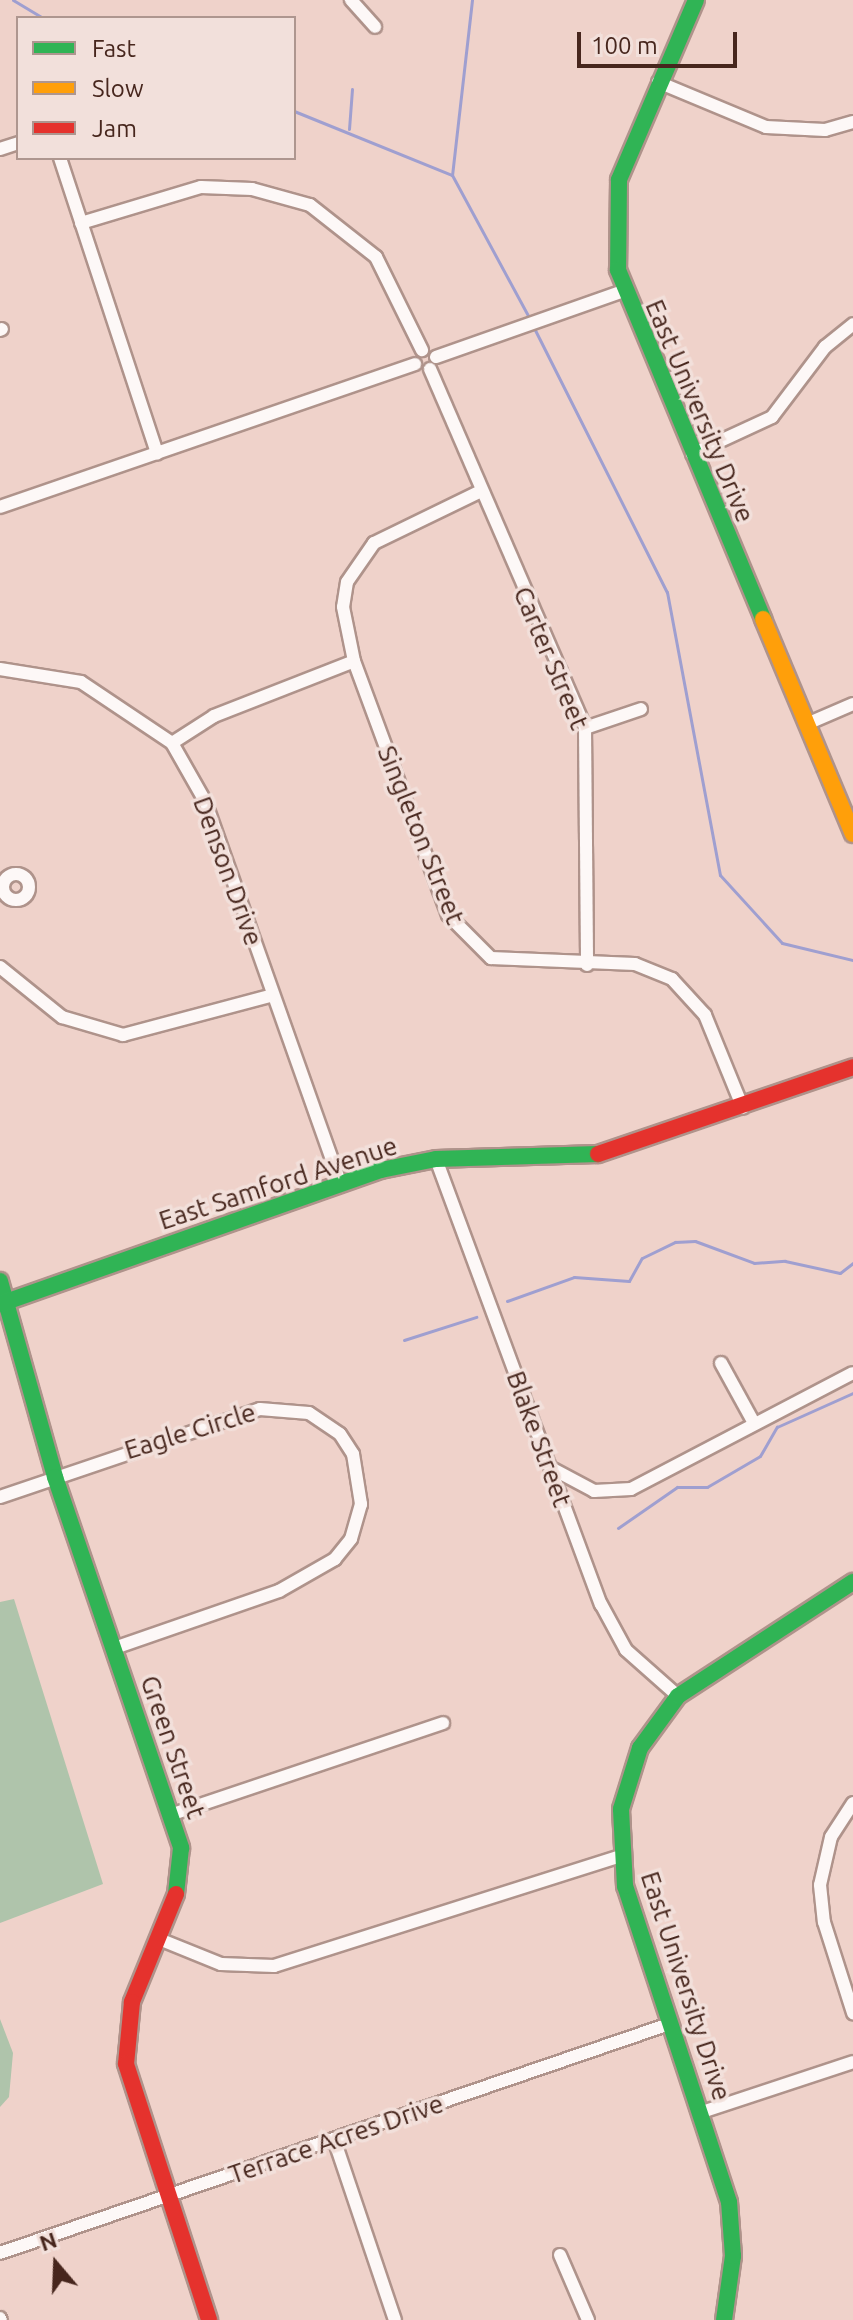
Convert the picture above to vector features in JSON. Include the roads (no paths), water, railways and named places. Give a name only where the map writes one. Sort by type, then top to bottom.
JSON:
[{"type":"street","points":[[351,0],[375,27]]},
{"type":"street","name":"East University Drive","points":[[696,0],[658,82],[619,180],[614,245],[623,291],[809,723],[853,834]]},
{"type":"street","points":[[658,82],[766,127],[825,130],[853,122]]},
{"type":"street","points":[[61,160],[157,453]]},
{"type":"street","points":[[81,223],[201,187],[252,189],[310,205],[376,257],[422,350],[436,357]]},
{"type":"street","points":[[0,507],[415,364],[430,369],[436,357],[623,291]]},
{"type":"street","points":[[692,454],[772,417],[825,347],[853,324]]},
{"type":"street","points":[[415,364],[422,350]]},
{"type":"street","name":"Carter Street","points":[[430,369],[479,492],[585,728],[587,965]]},
{"type":"street","name":"Singleton Street","points":[[479,492],[393,530],[358,561],[343,607],[354,661],[462,936],[491,958],[587,965],[635,964],[682,986],[711,1027],[743,1108]]},
{"type":"street","points":[[172,743],[214,716],[354,661]]},
{"type":"street","name":"Denson Drive","points":[[0,669],[81,682],[172,743],[205,801],[340,1183]]},
{"type":"street","points":[[809,723],[853,704]]},
{"type":"street","points":[[585,728],[641,709]]},
{"type":"street","points":[[0,967],[62,1017],[123,1035],[273,995]]},
{"type":"street","name":"East Samford Avenue","points":[[3,1303],[340,1183],[436,1159],[592,1157],[743,1108],[853,1067]]},
{"type":"street","name":"Blake Street","points":[[436,1159],[612,1628],[678,1696]]},
{"type":"street","name":"Green Street","points":[[0,1281],[3,1303],[55,1477],[173,1814],[181,1874],[159,1939],[132,2002],[126,2064],[209,2320]]},
{"type":"street","points":[[721,1363],[754,1423]]},
{"type":"street","points":[[551,1468],[594,1491],[631,1489],[853,1373]]},
{"type":"street","name":"Eagle Circle","points":[[0,1497],[260,1409],[320,1418],[353,1454],[359,1516],[335,1559],[279,1591],[114,1648]]},
{"type":"street","name":"East University Drive","points":[[724,2320],[732,2220],[702,2112],[620,1856],[628,1778],[648,1734],[678,1696],[853,1582]]},
{"type":"street","points":[[173,1814],[443,1723]]},
{"type":"street","points":[[853,1803],[831,1837],[820,1885],[824,1922],[853,2013]]},
{"type":"street","points":[[159,1939],[221,1964],[274,1966],[620,1856]]},
{"type":"street","name":"Terrace Acres Drive","points":[[0,2253],[168,2199],[672,2023]]},
{"type":"street","points":[[702,2112],[853,2062]]},
{"type":"street","points":[[334,2139],[395,2320]]},
{"type":"street","points":[[560,2255],[588,2320]]},
{"type":"waterway","points":[[13,0],[40,16]]},
{"type":"waterway","points":[[472,0],[452,175],[530,319]]},
{"type":"waterway","points":[[349,129],[352,89]]},
{"type":"waterway","points":[[296,112],[452,175]]},
{"type":"waterway","points":[[533,326],[667,592],[720,875],[782,943],[853,960]]},
{"type":"waterway","points":[[507,1301],[574,1277],[629,1281],[642,1258],[675,1242],[695,1241],[754,1263],[785,1261],[840,1273],[853,1263]]},
{"type":"waterway","points":[[404,1340],[476,1317]]},
{"type":"waterway","points":[[618,1528],[677,1487],[707,1487],[760,1456],[777,1427],[853,1393]]}]
